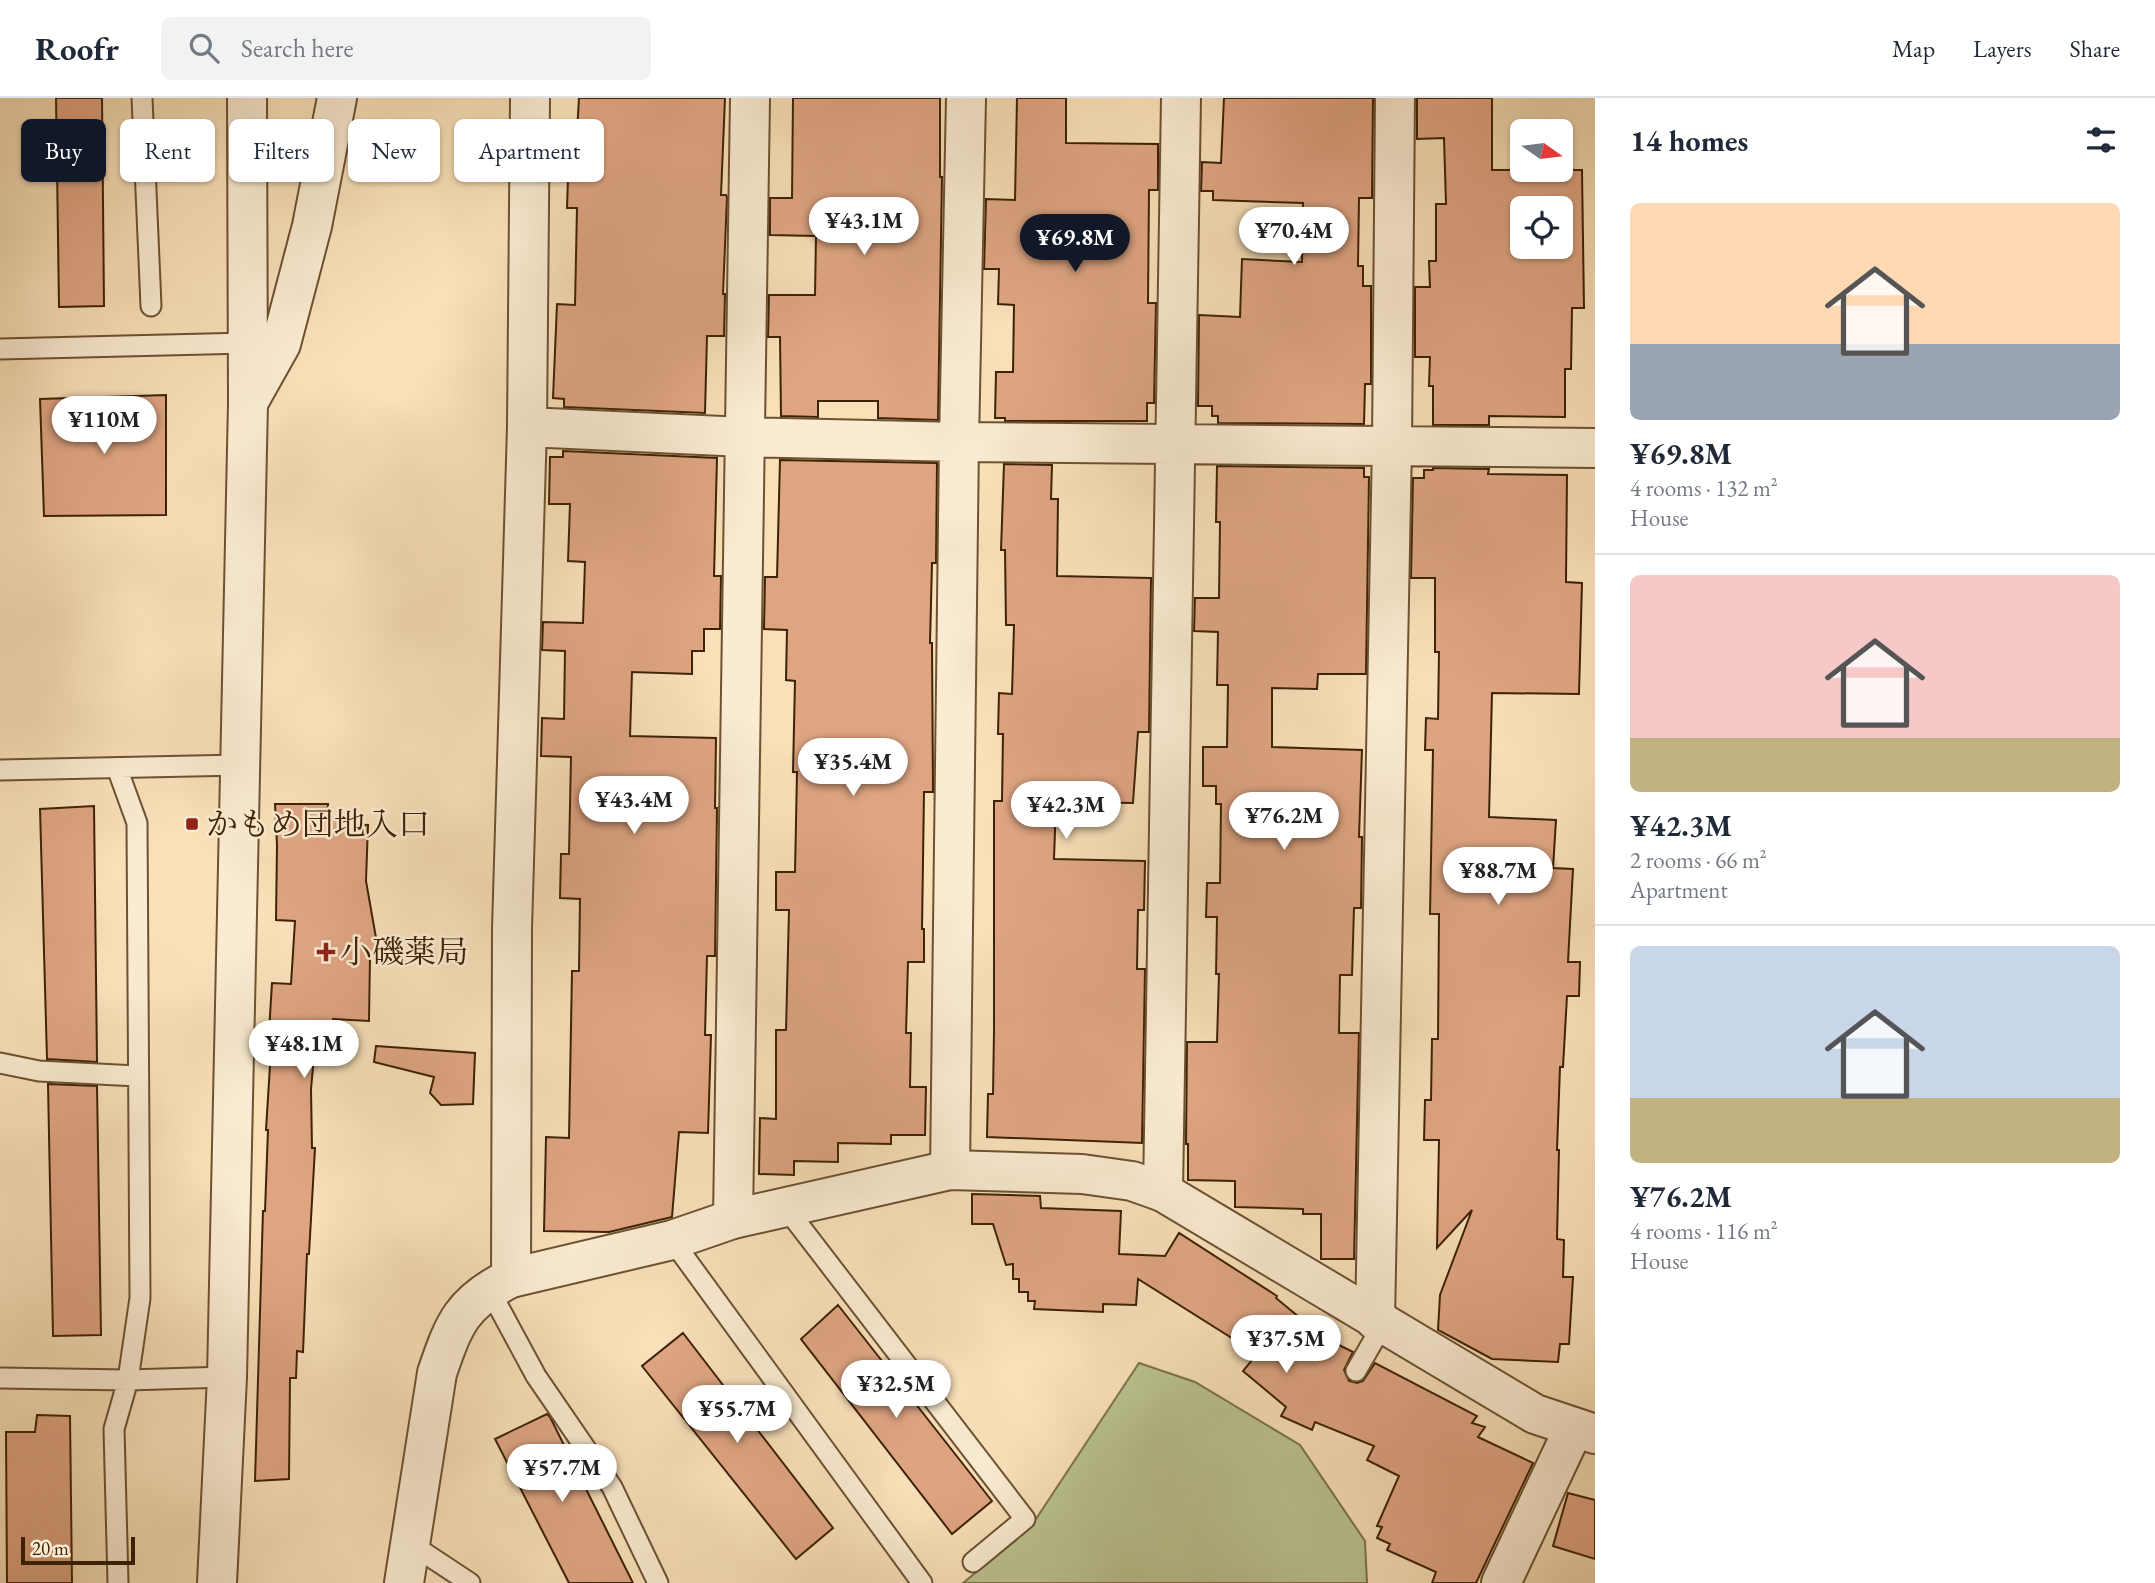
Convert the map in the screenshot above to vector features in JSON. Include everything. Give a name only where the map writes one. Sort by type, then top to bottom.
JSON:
[{"type":"street","points":[[217,1583],[227,1377],[241,765],[248,403],[247,98]]},
{"type":"street","points":[[248,403],[281,344],[312,226],[337,98]]},
{"type":"street","points":[[500,1284],[527,427],[530,98]]},
{"type":"street","points":[[733,1219],[750,98]]},
{"type":"street","points":[[950,1170],[966,98]]},
{"type":"street","points":[[1163,1192],[1181,98]]},
{"type":"street","points":[[1379,1322],[1395,98]]},
{"type":"street","points":[[527,427],[744,437],[959,442],[1595,448]]},
{"type":"street","points":[[404,1583],[437,1373],[448,1341],[465,1310],[500,1284],[673,1240],[733,1219],[950,1170],[1082,1174],[1132,1181],[1163,1192],[1535,1414],[1584,1431],[1502,1583]]},
{"type":"lane","points":[[142,98],[151,306]]},
{"type":"lane","points":[[0,349],[248,343]]},
{"type":"lane","points":[[0,771],[241,765]]},
{"type":"lane","points":[[117,768],[137,823],[140,1298],[128,1380],[114,1429],[118,1583]]},
{"type":"lane","points":[[0,1063],[39,1071],[137,1076]]},
{"type":"lane","points":[[786,1208],[1025,1519],[973,1562]]},
{"type":"lane","points":[[673,1240],[922,1583]]},
{"type":"lane","points":[[500,1284],[536,1376],[612,1487],[659,1583]]},
{"type":"lane","points":[[1356,1371],[1379,1322]]},
{"type":"lane","points":[[0,1378],[128,1380],[227,1377]]},
{"type":"lane","points":[[411,1544],[470,1583]]},
{"type":"green space","points":[[1139,1363],[1195,1382],[1300,1445],[1365,1541],[1367,1583],[963,1583],[1030,1528]]},
{"type":"building","points":[[56,98],[102,98],[102,119],[56,119]]},
{"type":"building","points":[[579,98],[725,98],[721,195],[727,197],[724,336],[707,336],[705,413],[564,407],[564,399],[553,398],[557,304],[575,305],[577,208],[567,208],[568,182],[604,182],[604,119],[578,119]]},
{"type":"building","points":[[793,98],[940,98],[942,177],[938,420],[878,418],[878,401],[818,401],[818,417],[781,416],[780,337],[768,337],[769,295],[815,295],[816,236],[770,235],[770,198],[792,198]]},
{"type":"building","points":[[1017,98],[1066,98],[1066,143],[1158,144],[1158,190],[1149,190],[1148,303],[1156,303],[1154,403],[1147,403],[1147,421],[1005,421],[1005,418],[995,418],[996,372],[1013,372],[1014,305],[998,304],[999,269],[984,269],[986,199],[1015,200]]},
{"type":"building","points":[[1224,98],[1373,98],[1372,198],[1359,198],[1358,266],[1363,266],[1363,286],[1371,286],[1371,384],[1365,384],[1364,424],[1218,423],[1218,416],[1212,416],[1212,406],[1198,406],[1199,315],[1240,317],[1242,259],[1302,262],[1303,203],[1213,200],[1213,191],[1201,191],[1202,162],[1221,163]]},
{"type":"building","points":[[1417,98],[1492,98],[1492,170],[1510,170],[1510,182],[1573,182],[1573,170],[1582,170],[1584,308],[1572,308],[1571,369],[1565,369],[1565,417],[1489,416],[1489,425],[1433,425],[1433,386],[1429,386],[1430,357],[1415,357],[1415,287],[1430,287],[1429,261],[1436,261],[1436,204],[1446,204],[1444,138],[1417,139]]},
{"type":"building","points":[[57,182],[103,182],[104,306],[59,307]]},
{"type":"building","points":[[166,395],[166,515],[44,516],[40,399]]},
{"type":"building","points":[[563,451],[717,458],[714,576],[721,576],[720,629],[704,629],[704,651],[692,651],[692,674],[632,672],[630,736],[716,738],[715,956],[707,956],[705,1035],[711,1035],[708,1133],[679,1132],[672,1217],[609,1232],[544,1231],[546,1137],[569,1138],[572,971],[579,971],[580,899],[560,898],[561,854],[569,854],[571,757],[541,756],[542,718],[564,719],[565,651],[542,650],[543,622],[583,623],[585,562],[568,561],[570,504],[549,504],[550,457],[563,457]]},
{"type":"building","points":[[780,460],[937,463],[936,563],[932,563],[930,643],[933,792],[924,792],[924,962],[908,962],[906,1033],[911,1033],[910,1087],[926,1087],[925,1135],[891,1135],[891,1144],[838,1143],[838,1162],[794,1161],[794,1175],[759,1174],[760,1118],[776,1119],[776,1030],[786,1030],[789,910],[776,910],[776,872],[795,872],[795,681],[786,680],[787,630],[764,629],[765,577],[777,577]]},
{"type":"building","points":[[1004,464],[1052,465],[1051,499],[1058,499],[1057,576],[1151,578],[1149,732],[1138,732],[1133,803],[1056,802],[1054,859],[1145,861],[1144,910],[1138,910],[1137,969],[1145,969],[1142,1143],[987,1137],[988,1094],[993,1094],[994,801],[1002,801],[1003,734],[998,734],[999,693],[1012,694],[1014,625],[1006,625],[1005,550],[1001,550]]},
{"type":"building","points":[[1217,466],[1364,468],[1364,477],[1369,477],[1366,674],[1318,674],[1317,689],[1272,688],[1272,747],[1362,750],[1359,837],[1362,837],[1361,908],[1354,908],[1352,975],[1340,975],[1339,1033],[1359,1033],[1354,1259],[1321,1259],[1321,1214],[1303,1214],[1303,1209],[1235,1207],[1235,1181],[1188,1180],[1187,1042],[1217,1042],[1217,917],[1206,917],[1207,883],[1220,883],[1221,804],[1216,804],[1216,786],[1203,786],[1203,747],[1227,747],[1228,685],[1217,685],[1218,632],[1194,631],[1195,598],[1219,598],[1220,522],[1216,522]]},
{"type":"building","points":[[1489,469],[1488,474],[1567,475],[1566,582],[1582,583],[1579,694],[1492,693],[1489,817],[1556,820],[1553,868],[1573,869],[1568,962],[1580,962],[1579,996],[1567,996],[1563,1067],[1560,1067],[1557,1239],[1564,1240],[1563,1277],[1573,1277],[1569,1344],[1560,1344],[1558,1362],[1492,1359],[1438,1330],[1440,1295],[1472,1210],[1437,1248],[1439,1140],[1424,1140],[1425,1100],[1431,1100],[1432,1039],[1438,1039],[1439,914],[1430,914],[1433,750],[1425,750],[1426,718],[1438,719],[1439,652],[1435,652],[1435,578],[1411,578],[1413,478],[1424,478],[1424,470]]},
{"type":"building","points":[[275,804],[328,804],[327,817],[339,817],[339,824],[368,825],[366,881],[379,955],[370,955],[369,1021],[333,1019],[333,1047],[315,1046],[311,1089],[312,1148],[315,1148],[309,1254],[303,1352],[297,1351],[296,1378],[290,1378],[289,1479],[255,1481],[272,983],[291,984],[295,921],[276,920]]},
{"type":"building","points":[[94,806],[97,1062],[47,1059],[40,809]]},
{"type":"building","points":[[376,1046],[475,1053],[473,1104],[441,1105],[430,1093],[434,1077],[374,1062]]},
{"type":"building","points":[[48,1084],[97,1086],[101,1335],[53,1336]]},
{"type":"building","points":[[972,1194],[1040,1196],[1041,1208],[1121,1211],[1119,1254],[1165,1256],[1179,1233],[1277,1296],[1276,1298],[1323,1337],[1353,1352],[1344,1370],[1349,1381],[1363,1381],[1375,1363],[1477,1416],[1472,1423],[1485,1427],[1478,1437],[1533,1463],[1476,1583],[1432,1583],[1436,1572],[1387,1550],[1390,1544],[1377,1538],[1382,1527],[1377,1526],[1399,1476],[1367,1460],[1374,1446],[1315,1422],[1312,1430],[1281,1416],[1286,1407],[1243,1371],[1257,1354],[1138,1279],[1136,1305],[1103,1304],[1103,1312],[1034,1309],[1035,1301],[1028,1301],[1028,1292],[1019,1292],[1019,1279],[1013,1279],[1013,1264],[1006,1265],[993,1224],[972,1224]]},
{"type":"building","points":[[838,1305],[992,1501],[952,1534],[801,1339]]},
{"type":"building","points":[[683,1333],[833,1528],[796,1559],[642,1366]]},
{"type":"building","points":[[547,1414],[633,1583],[569,1583],[495,1439]]},
{"type":"building","points":[[37,1415],[70,1416],[72,1583],[7,1583],[6,1432],[35,1432]]},
{"type":"building","points":[[1568,1493],[1595,1500],[1595,1559],[1553,1546]]},
{"type":"place","name":"かもめ団地入口","points":[[192,824]]},
{"type":"place","name":"小磯薬局","points":[[326,952]]}]
